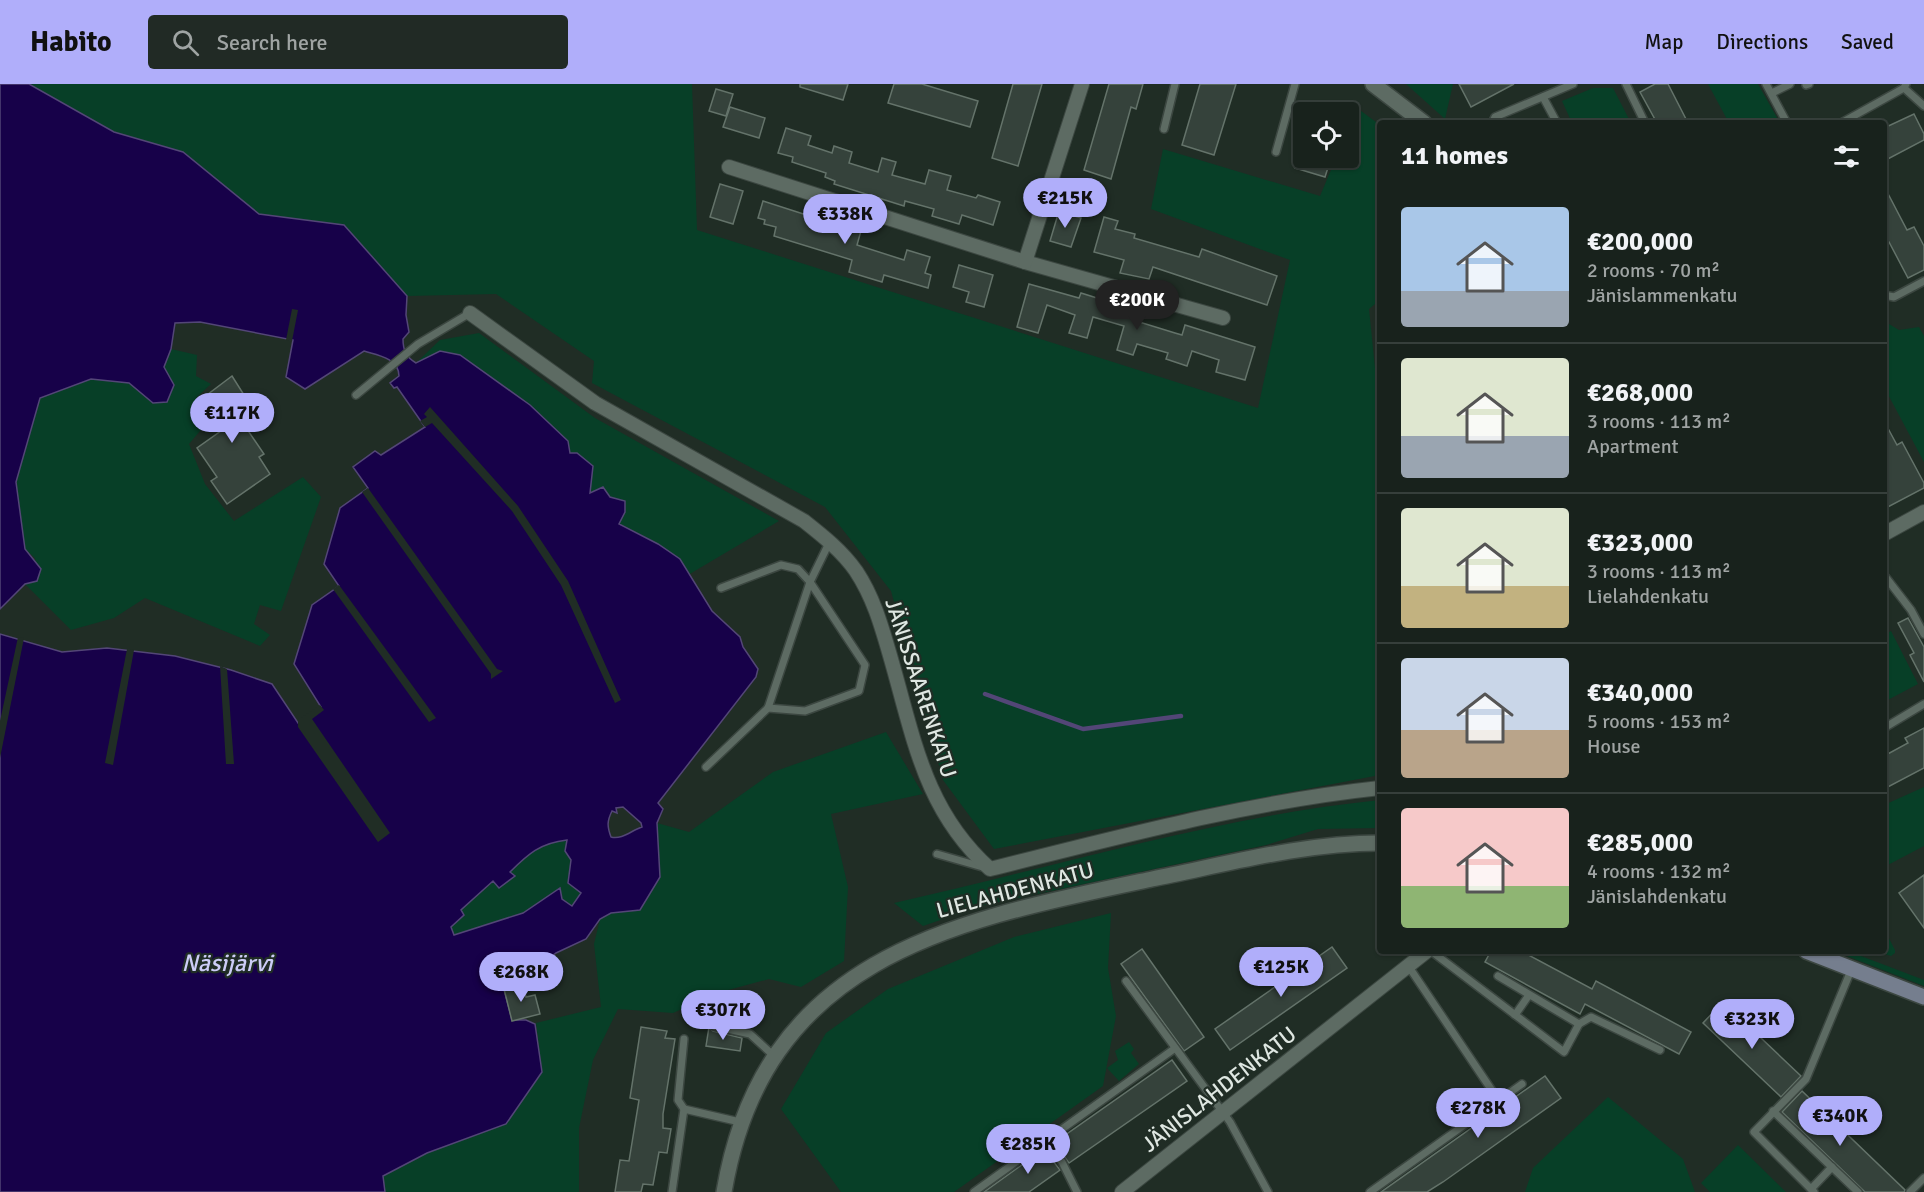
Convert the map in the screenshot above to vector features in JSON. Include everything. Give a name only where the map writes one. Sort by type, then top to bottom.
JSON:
[{"type":"main road","points":[[1814,954],[1924,997]]},
{"type":"street","points":[[1025,262],[1082,84]]},
{"type":"street","points":[[1373,84],[1421,120]]},
{"type":"street","points":[[729,167],[1025,262],[1223,318]]},
{"type":"street","name":"JÄNISSAARENKATU","points":[[470,313],[595,403],[804,521],[830,541],[856,571],[877,611],[926,781],[952,828],[970,852],[990,869]]},
{"type":"street","points":[[1887,532],[1924,512]]},
{"type":"street","points":[[990,869],[1183,821],[1344,792],[1377,788]]},
{"type":"street","name":"LIELAHDENKATU","points":[[724,1192],[741,1122],[753,1090],[774,1056],[815,1008],[867,968],[930,937],[982,918],[1082,894],[1292,851],[1344,844],[1377,843]]},
{"type":"street","name":"JÄNISLAHDENKATU","points":[[1122,1192],[1424,954]]},
{"type":"lane","points":[[1164,129],[1175,84]]},
{"type":"lane","points":[[1276,152],[1295,84]]},
{"type":"lane","points":[[1494,120],[1495,117],[1573,84]]},
{"type":"lane","points":[[1626,84],[1644,120]]},
{"type":"lane","points":[[1766,84],[1786,120]]},
{"type":"lane","points":[[1772,93],[1790,84]]},
{"type":"lane","points":[[1846,120],[1905,86],[1924,106]]},
{"type":"lane","points":[[1543,97],[1555,120]]},
{"type":"lane","points":[[1887,296],[1894,297],[1924,281]]},
{"type":"lane","points":[[356,395],[418,344],[470,313]]},
{"type":"lane","points":[[706,767],[768,708],[810,582],[830,541]]},
{"type":"lane","points":[[721,588],[781,565],[798,569],[810,582],[865,665],[859,691],[805,711],[768,708]]},
{"type":"lane","points":[[1887,581],[1911,610],[1924,634]]},
{"type":"lane","points":[[1887,726],[1924,704]]},
{"type":"lane","points":[[937,854],[990,869]]},
{"type":"lane","points":[[1435,954],[1564,1052],[1579,1024],[1591,1017],[1660,1050]]},
{"type":"lane","points":[[1409,967],[1499,1101]]},
{"type":"lane","points":[[1832,1167],[1813,1191],[1754,1132],[1806,1079],[1852,969]]},
{"type":"lane","points":[[1498,976],[1579,1024]]},
{"type":"lane","points":[[1126,981],[1223,1113],[1268,1192]]},
{"type":"lane","points":[[1515,1014],[1529,995]]},
{"type":"lane","points":[[714,1026],[750,1034],[774,1056]]},
{"type":"lane","points":[[672,1192],[684,1109],[678,1100],[684,1039]]},
{"type":"lane","points":[[975,1192],[1174,1049]]},
{"type":"lane","points":[[1370,1192],[1522,1084]]},
{"type":"lane","points":[[684,1109],[741,1122]]},
{"type":"lane","points":[[1773,1111],[1858,1192]]},
{"type":"lane","points":[[1045,1141],[1062,1162],[1077,1192]]},
{"type":"lane","points":[[1910,1192],[1924,1178]]},
{"type":"green space","points":[[29,84],[692,84],[697,230],[1258,408],[1290,260],[1151,209],[1163,149],[1320,196],[1332,168],[1359,168],[1359,109],[1377,123],[1377,302],[1369,309],[1377,388],[1377,776],[994,849],[943,780],[891,591],[825,507],[592,383],[594,361],[496,294],[407,296],[344,225],[259,214],[183,152],[114,132]]},
{"type":"green space","points":[[1406,84],[1453,84],[1445,119]]},
{"type":"green space","points":[[1708,84],[1758,84],[1778,120],[1727,120]]},
{"type":"green space","points":[[1593,88],[1613,88],[1629,120],[1571,120],[1562,101]]},
{"type":"green space","points":[[1887,323],[1899,330],[1919,327],[1924,336],[1924,462],[1887,393]]},
{"type":"green space","points":[[479,333],[595,418],[779,521],[688,575],[667,551],[619,524],[625,512],[590,494],[570,453],[440,351],[416,363],[440,340]]},
{"type":"green space","points":[[171,349],[197,355],[196,376],[211,384],[196,398],[211,418],[189,444],[205,484],[234,521],[303,477],[321,497],[281,611],[260,605],[254,624],[270,635],[260,646],[145,598],[114,618],[71,630],[25,584],[37,581],[35,558],[25,549],[16,482],[40,398],[91,379],[129,383],[153,403],[174,385],[164,367]]},
{"type":"green space","points":[[1891,631],[1918,684],[1887,700],[1887,633]]},
{"type":"green space","points":[[886,732],[923,794],[831,814],[848,887],[844,961],[801,987],[769,979],[721,992],[673,1013],[618,1009],[593,1060],[579,1128],[579,1192],[385,1192],[382,1176],[427,1153],[542,1072],[536,1023],[601,1007],[594,944],[600,919],[611,913],[640,910],[660,878],[657,823],[689,832],[773,772]]},
{"type":"green space","points":[[1924,787],[1924,846],[1887,865],[1887,804]]},
{"type":"green space","points":[[1377,800],[1377,828],[1318,829],[1266,845],[981,906],[923,926],[894,903],[1136,844],[1257,818]]},
{"type":"green space","points":[[567,839],[572,860],[568,883],[581,893],[572,906],[562,899],[560,888],[523,913],[454,935],[451,927],[463,915],[461,910],[494,881],[514,876],[509,873],[535,850],[549,843]]},
{"type":"green space","points":[[1111,913],[1108,968],[1116,1016],[1103,1086],[954,1192],[841,1192],[781,1109],[826,1033],[888,989],[1014,937]]},
{"type":"green space","points":[[1887,935],[1895,950],[1891,956],[1885,954],[1887,954]]},
{"type":"green space","points":[[1842,954],[1856,954],[1924,980],[1924,986]]},
{"type":"green space","points":[[1129,1042],[1134,1049],[1131,1053],[1139,1064],[1119,1081],[1107,1068],[1118,1060],[1115,1051]]},
{"type":"green space","points":[[1608,1097],[1683,1159],[1695,1192],[1525,1192],[1533,1168]]},
{"type":"green space","points":[[1738,1145],[1786,1192],[1710,1192],[1701,1183]]},
{"type":"water","name":"Näsijärvi","points":[[0,84],[29,84],[114,132],[183,152],[259,214],[344,225],[407,296],[406,315],[409,332],[403,339],[403,343],[404,350],[410,358],[416,363],[440,351],[460,355],[530,405],[568,441],[570,453],[577,453],[593,466],[590,493],[603,487],[610,497],[625,501],[625,512],[619,524],[658,544],[680,559],[712,611],[740,637],[743,647],[758,669],[756,677],[658,803],[663,809],[657,823],[660,877],[640,910],[611,913],[600,919],[586,939],[556,953],[537,968],[524,971],[508,979],[504,989],[512,1020],[526,1020],[535,1024],[542,1072],[506,1124],[427,1153],[383,1176],[385,1192],[0,1192],[0,634],[62,652],[107,648],[175,656],[231,670],[272,684],[298,723],[321,707],[294,664],[312,605],[339,586],[324,564],[340,508],[368,488],[353,467],[375,451],[381,455],[425,427],[397,387],[394,388],[390,383],[399,376],[395,365],[386,358],[364,351],[305,389],[286,377],[293,340],[200,322],[175,323],[171,349],[164,367],[174,385],[167,402],[153,403],[129,383],[91,379],[40,398],[16,482],[25,549],[41,569],[37,581],[25,584],[0,609]],"holes":[[[623,807],[641,823],[642,827],[623,836],[611,837],[608,824],[610,815],[612,811],[617,813],[616,808]],[[567,840],[565,851],[571,860],[568,883],[581,893],[572,906],[562,899],[560,888],[523,913],[454,935],[451,927],[464,915],[461,910],[493,881],[499,888],[515,876],[510,872],[529,855],[549,844]]]},
{"type":"pier","points":[[292,309],[298,310],[292,341],[286,340]]},
{"type":"pier","points":[[430,407],[518,506],[568,581],[621,700],[615,703],[561,585],[512,511],[432,423],[425,427],[420,421],[427,417],[424,414]]},
{"type":"pier","points":[[368,488],[497,669],[503,671],[491,679],[491,674],[362,492]]},
{"type":"pier","points":[[339,585],[436,718],[429,722],[333,589]]},
{"type":"pier","points":[[18,637],[24,638],[0,758],[0,721]]},
{"type":"pier","points":[[127,649],[134,650],[113,765],[105,763]]},
{"type":"pier","points":[[220,666],[227,669],[234,764],[226,764]]},
{"type":"pier","points":[[320,705],[324,710],[312,719],[390,833],[378,842],[298,727],[298,720]]},
{"type":"building","points":[[800,84],[848,84],[843,100],[800,87]]},
{"type":"building","points":[[894,84],[922,84],[978,101],[970,127],[888,103]]},
{"type":"building","points":[[1013,84],[1042,84],[1018,166],[992,158]]},
{"type":"building","points":[[1109,84],[1143,84],[1136,109],[1131,107],[1111,179],[1084,170]]},
{"type":"building","points":[[1200,84],[1236,84],[1214,155],[1182,145]]},
{"type":"building","points":[[1459,84],[1514,84],[1471,107]]},
{"type":"building","points":[[1655,84],[1668,84],[1686,120],[1655,120],[1640,92]]},
{"type":"building","points":[[716,89],[733,94],[726,116],[709,111]]},
{"type":"building","points":[[730,107],[765,118],[759,138],[723,127]]},
{"type":"building","points":[[1914,114],[1924,134],[1924,140],[1887,159],[1887,127]]},
{"type":"building","points":[[786,128],[811,136],[808,145],[832,153],[834,146],[852,152],[849,163],[878,172],[882,158],[896,162],[892,175],[925,184],[929,170],[951,176],[947,190],[976,198],[978,195],[1000,202],[993,225],[962,215],[959,224],[932,216],[934,209],[905,201],[904,206],[834,184],[835,181],[825,177],[826,173],[792,162],[793,157],[778,153]]},
{"type":"building","points":[[1295,168],[1328,168],[1325,177]]},
{"type":"building","points":[[720,184],[743,191],[733,224],[710,217]]},
{"type":"building","points":[[1887,192],[1907,230],[1914,227],[1924,246],[1924,270],[1908,278],[1889,242],[1887,243]]},
{"type":"building","points":[[763,201],[847,228],[850,215],[864,220],[857,245],[904,260],[907,250],[930,257],[925,273],[931,275],[928,288],[884,275],[882,282],[849,272],[852,260],[774,236],[776,227],[764,224],[765,220],[758,218]]},
{"type":"building","points":[[1059,211],[1081,218],[1071,247],[1050,241]]},
{"type":"building","points":[[1104,217],[1118,221],[1115,229],[1135,234],[1134,238],[1199,257],[1202,249],[1277,276],[1267,305],[1153,267],[1149,279],[1120,273],[1124,260],[1094,252]]},
{"type":"building","points":[[959,265],[993,275],[984,307],[966,302],[969,292],[953,287]]},
{"type":"building","points":[[1029,284],[1079,298],[1081,293],[1116,304],[1115,307],[1138,314],[1136,321],[1182,335],[1185,325],[1255,347],[1245,380],[1216,372],[1219,360],[1192,351],[1187,366],[1166,359],[1168,353],[1137,344],[1133,355],[1117,350],[1124,326],[1093,317],[1087,338],[1069,333],[1075,315],[1047,305],[1038,333],[1017,327]]},
{"type":"building","points":[[232,376],[251,406],[238,416],[264,454],[259,457],[270,474],[227,504],[211,481],[217,477],[197,448],[225,428],[203,398]]},
{"type":"building","points":[[1887,427],[1897,445],[1902,442],[1924,483],[1924,488],[1887,507]]},
{"type":"building","points":[[1908,618],[1924,647],[1924,682],[1910,655],[1914,653],[1898,623]]},
{"type":"building","points":[[1924,728],[1924,768],[1887,787],[1887,754],[1908,743],[1905,738]]},
{"type":"building","points":[[1924,875],[1924,928],[1899,893]]},
{"type":"building","points":[[1332,947],[1347,968],[1230,1050],[1215,1029]]},
{"type":"building","points":[[1142,949],[1204,1037],[1184,1051],[1121,964]]},
{"type":"building","points":[[1489,954],[1527,954],[1592,989],[1596,981],[1691,1032],[1679,1054],[1585,1004],[1580,1014],[1485,962]]},
{"type":"building","points":[[523,984],[526,997],[535,995],[540,1014],[512,1021],[504,989]]},
{"type":"building","points":[[1723,1002],[1801,1076],[1781,1097],[1703,1023]]},
{"type":"building","points":[[712,1007],[746,1012],[744,1027],[715,1020],[709,1023]]},
{"type":"building","points":[[641,1027],[667,1031],[665,1038],[675,1039],[663,1114],[663,1128],[671,1129],[667,1153],[659,1152],[653,1185],[643,1184],[641,1192],[615,1192],[620,1160],[629,1161],[639,1100],[630,1098]]},
{"type":"building","points":[[709,1027],[713,1031],[742,1038],[740,1051],[706,1046]]},
{"type":"building","points":[[1172,1060],[1187,1081],[1069,1163],[1054,1143]]},
{"type":"building","points":[[1545,1076],[1561,1098],[1443,1182],[1427,1192],[1381,1192]]},
{"type":"building","points":[[1802,1091],[1905,1190],[1904,1192],[1865,1192],[1782,1112]]},
{"type":"building","points":[[1044,1149],[1060,1170],[1029,1192],[984,1192]]},
{"type":"waterway","points":[[985,694],[1083,729],[1181,716]]}]
